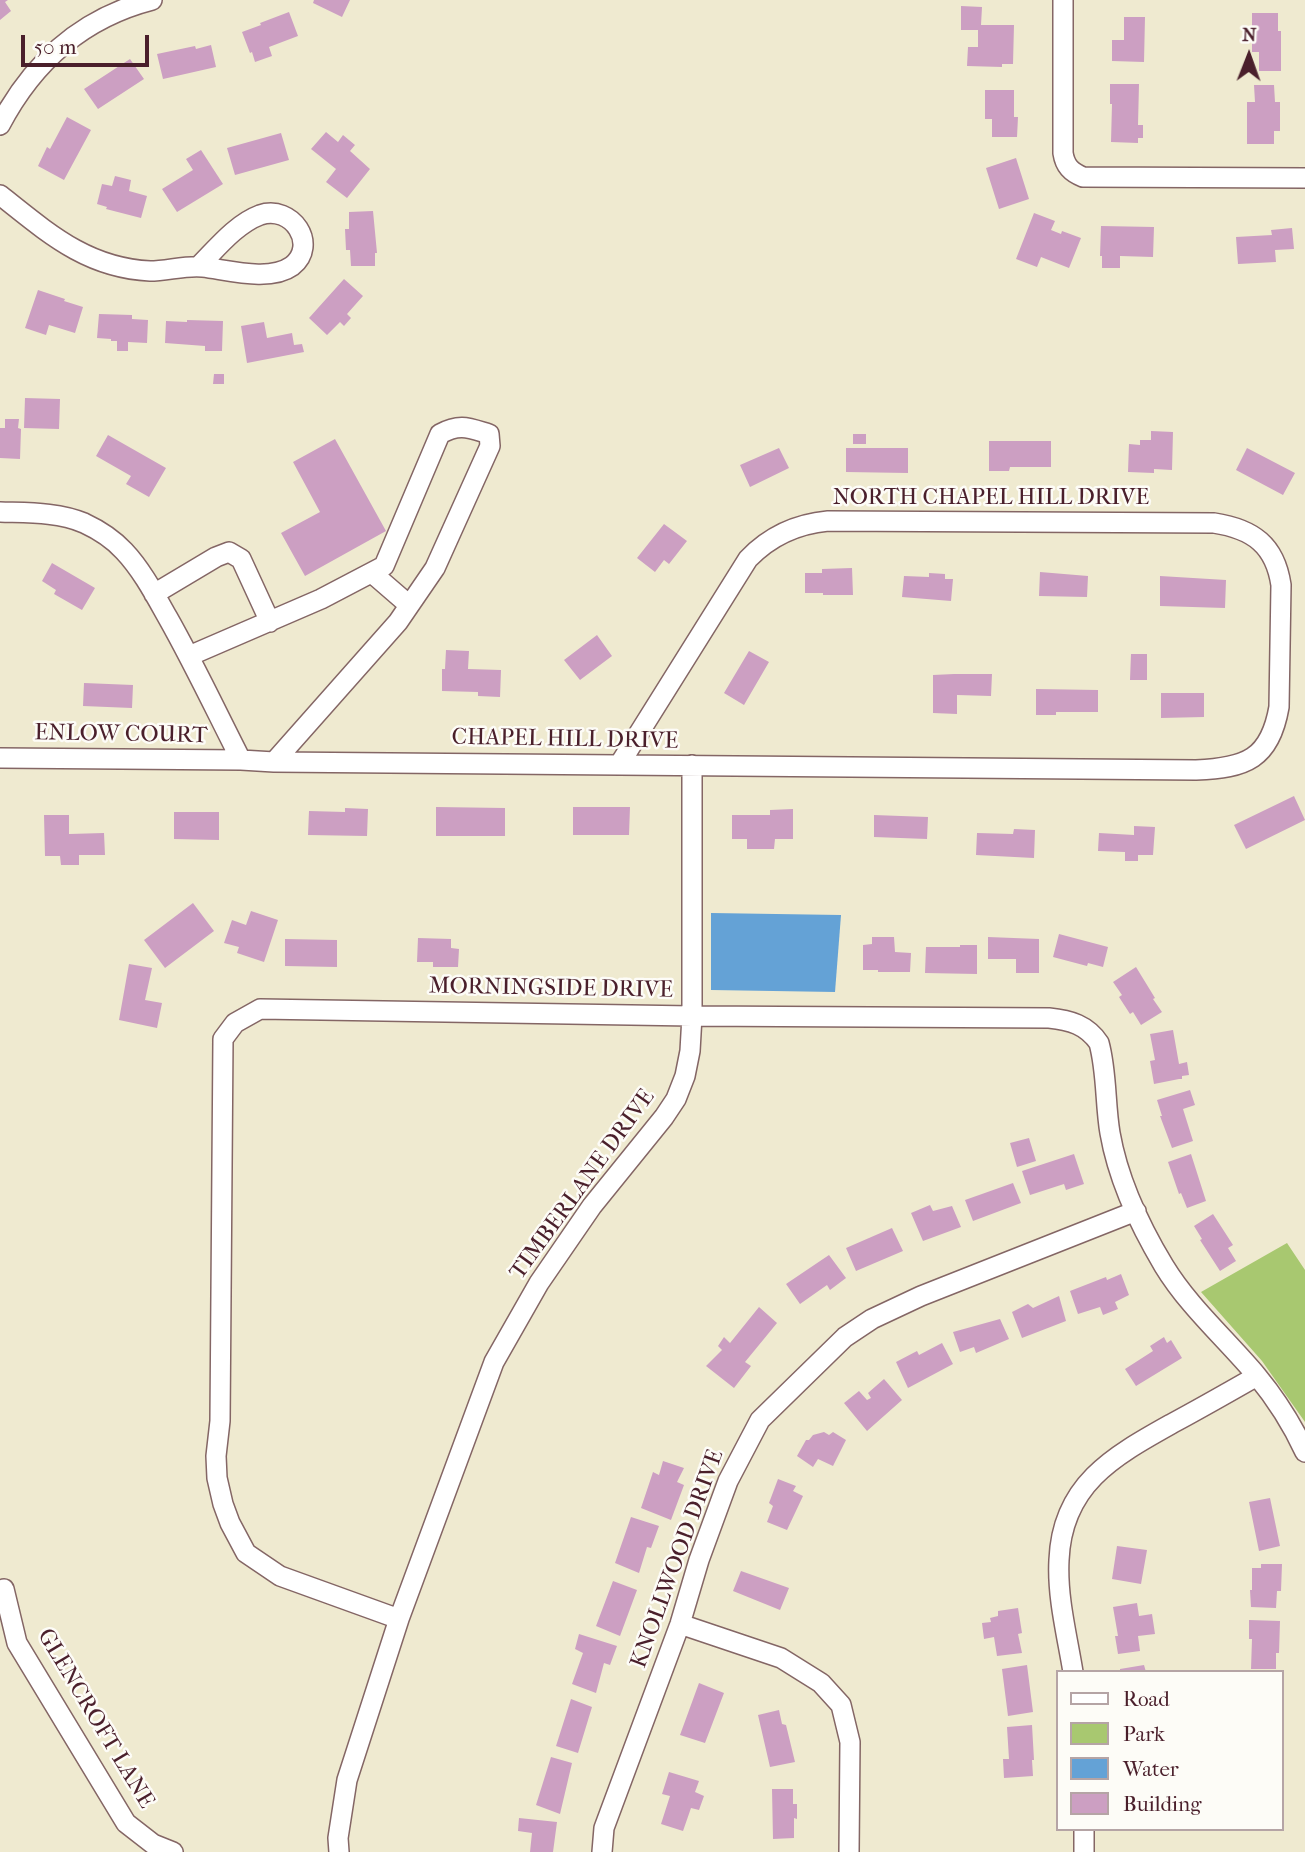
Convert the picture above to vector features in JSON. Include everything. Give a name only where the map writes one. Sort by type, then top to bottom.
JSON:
[{"type":"street","points":[[0,125],[19,91],[60,47],[111,14],[152,0]]},
{"type":"street","points":[[1063,0],[1063,153],[1071,171],[1083,177],[1305,178]]},
{"type":"street","points":[[0,195],[64,244],[95,260],[132,269],[150,271],[199,266],[239,272],[276,272],[288,268],[298,260],[303,237],[288,217],[275,213],[261,215],[242,225],[199,266]]},
{"type":"street","points":[[189,656],[321,599],[384,566],[440,434],[452,428],[469,428],[489,435],[491,446],[435,568],[398,622],[274,762]]},
{"type":"street","points":[[0,512],[69,518],[96,529],[123,549],[155,594],[242,760]]},
{"type":"street","name":"NORTH CHAPEL HILL DRIVE","points":[[619,765],[748,559],[769,540],[783,532],[812,522],[828,521],[1214,523],[1244,530],[1256,537],[1274,559],[1281,585],[1279,707],[1273,734],[1259,753]]},
{"type":"street","points":[[155,594],[229,552],[241,559],[270,622]]},
{"type":"street","points":[[372,573],[409,605]]},
{"type":"street","name":"CHAPEL HILL DRIVE","points":[[242,760],[1204,770],[1240,764],[1259,753]]},
{"type":"street","name":"ENLOW COURT","points":[[0,758],[242,760]]},
{"type":"street","name":"TIMBERLANE DRIVE","points":[[339,1852],[338,1838],[347,1780],[399,1619],[494,1362],[539,1283],[592,1206],[664,1117],[676,1099],[685,1076],[692,1016],[692,765]]},
{"type":"street","name":"MORNINGSIDE DRIVE","points":[[399,1619],[280,1576],[246,1553],[230,1524],[223,1504],[216,1456],[219,1420],[223,1039],[235,1023],[260,1009],[1049,1018],[1080,1025],[1099,1043],[1110,1133],[1122,1177],[1164,1266],[1194,1306],[1257,1376],[1284,1412],[1305,1452]]},
{"type":"street","name":"KNOLLWOOD DRIVE","points":[[602,1852],[604,1828],[680,1624],[727,1481],[760,1420],[845,1337],[872,1319],[921,1296],[1136,1211]]},
{"type":"street","points":[[1073,1670],[1060,1589],[1059,1561],[1063,1534],[1078,1496],[1093,1475],[1127,1449],[1257,1376]]},
{"type":"street","name":"GLENCROFT LANE","points":[[4,1589],[17,1643],[126,1823],[153,1844],[173,1852]]},
{"type":"street","points":[[680,1624],[781,1658],[821,1683],[841,1704],[850,1742],[849,1852]]},
{"type":"street","points":[[1084,1831],[1084,1852]]},
{"type":"green space","points":[[1287,1243],[1305,1270],[1305,1422],[1262,1361],[1201,1292]]},
{"type":"water","points":[[711,913],[841,915],[835,992],[711,990]]},
{"type":"building","points":[[0,0],[8,0],[5,2],[11,11],[0,20]]},
{"type":"building","points":[[314,0],[350,0],[342,17],[313,3]]},
{"type":"building","points":[[961,6],[982,7],[981,25],[1014,25],[1013,64],[1002,64],[1002,67],[967,66],[968,47],[978,47],[978,30],[961,30]]},
{"type":"building","points":[[289,12],[298,36],[269,47],[272,56],[255,62],[242,32]]},
{"type":"building","points":[[1252,13],[1278,13],[1281,71],[1259,71],[1259,52],[1252,52]]},
{"type":"building","points":[[1124,17],[1145,17],[1144,62],[1112,61],[1112,40],[1124,40]]},
{"type":"building","points":[[211,45],[216,67],[163,79],[157,54]]},
{"type":"building","points":[[130,59],[144,79],[98,109],[84,89]]},
{"type":"building","points":[[1110,84],[1139,84],[1138,125],[1143,125],[1143,138],[1138,138],[1138,143],[1111,142]]},
{"type":"building","points":[[1254,85],[1274,85],[1275,102],[1280,102],[1280,131],[1274,131],[1274,144],[1247,144],[1247,102],[1255,102]]},
{"type":"building","points":[[985,90],[1014,90],[1014,117],[1018,117],[1017,137],[992,137],[992,119],[985,119]]},
{"type":"building","points":[[67,117],[91,130],[64,180],[38,166]]},
{"type":"building","points":[[326,132],[338,142],[343,135],[355,145],[350,151],[370,169],[347,198],[326,182],[336,169],[311,149]]},
{"type":"building","points":[[281,133],[289,160],[235,175],[227,148]]},
{"type":"building","points":[[201,150],[223,184],[177,212],[162,189],[193,170],[186,159]]},
{"type":"building","points":[[1016,158],[1029,199],[999,209],[986,168]]},
{"type":"building","points":[[115,176],[131,180],[129,191],[147,196],[141,218],[97,204],[102,184],[112,186]]},
{"type":"building","points":[[373,211],[377,253],[375,266],[351,266],[350,250],[346,250],[345,229],[349,229],[349,212]]},
{"type":"building","points":[[1034,213],[1055,221],[1051,230],[1081,238],[1069,268],[1041,257],[1037,267],[1016,259]]},
{"type":"building","points":[[1101,226],[1154,227],[1153,257],[1120,256],[1120,268],[1102,268]]},
{"type":"building","points":[[1292,228],[1294,249],[1275,250],[1276,262],[1238,264],[1236,237],[1272,235],[1271,230]]},
{"type":"building","points":[[344,279],[363,296],[347,314],[351,318],[344,326],[340,322],[327,335],[309,318]]},
{"type":"building","points":[[38,290],[83,307],[75,333],[49,325],[46,335],[25,328]]},
{"type":"building","points":[[99,314],[132,315],[132,319],[148,320],[147,343],[128,342],[128,351],[117,351],[117,341],[97,338]]},
{"type":"building","points":[[166,321],[223,321],[222,351],[205,351],[205,346],[165,343]]},
{"type":"building","points":[[264,322],[267,338],[292,333],[294,345],[302,344],[304,352],[247,363],[241,326]]},
{"type":"building","points":[[214,374],[224,374],[224,384],[213,384]]},
{"type":"building","points":[[25,398],[60,399],[59,429],[24,428]]},
{"type":"building","points":[[5,419],[19,419],[20,459],[0,458],[0,428],[5,428]]},
{"type":"building","points":[[1151,431],[1173,432],[1172,470],[1154,469],[1154,473],[1128,472],[1129,444],[1140,445],[1140,440],[1151,440]]},
{"type":"building","points":[[853,434],[866,434],[866,444],[853,444]]},
{"type":"building","points":[[108,435],[166,468],[149,497],[126,484],[131,476],[96,456]]},
{"type":"building","points":[[335,439],[386,531],[305,576],[281,533],[320,512],[293,462]]},
{"type":"building","points":[[989,441],[1051,441],[1051,467],[1010,467],[1009,471],[989,471]]},
{"type":"building","points":[[779,448],[789,468],[750,487],[740,465]]},
{"type":"building","points":[[846,448],[908,448],[908,473],[846,472]]},
{"type":"building","points":[[1247,448],[1295,473],[1283,495],[1236,470]]},
{"type":"building","points":[[664,524],[687,541],[669,564],[664,560],[655,572],[637,558]]},
{"type":"building","points":[[52,563],[95,588],[82,610],[54,594],[56,590],[42,581]]},
{"type":"building","points":[[852,568],[853,595],[805,593],[805,573],[822,573],[822,569]]},
{"type":"building","points":[[1040,572],[1088,576],[1087,597],[1039,596]]},
{"type":"building","points":[[929,573],[945,574],[945,579],[953,579],[951,601],[902,597],[904,576],[929,577]]},
{"type":"building","points":[[1160,576],[1226,580],[1225,608],[1160,606]]},
{"type":"building","points":[[597,635],[612,656],[580,680],[564,660]]},
{"type":"building","points":[[446,650],[469,651],[468,669],[501,670],[500,697],[478,696],[478,692],[442,691],[442,669],[445,669]]},
{"type":"building","points":[[749,651],[769,662],[744,705],[724,693]]},
{"type":"building","points":[[1131,654],[1147,654],[1147,680],[1130,680]]},
{"type":"building","points":[[992,674],[991,696],[957,695],[957,714],[933,713],[933,675]]},
{"type":"building","points":[[84,683],[133,685],[132,708],[83,706]]},
{"type":"building","points":[[1036,689],[1098,690],[1098,712],[1036,715]]},
{"type":"building","points":[[1161,693],[1204,693],[1204,717],[1161,718]]},
{"type":"building","points":[[1294,796],[1305,820],[1246,849],[1234,825]]},
{"type":"building","points":[[436,807],[505,808],[505,836],[436,836]]},
{"type":"building","points":[[573,807],[630,807],[629,835],[573,835]]},
{"type":"building","points":[[345,808],[368,809],[367,836],[308,835],[309,811],[345,812]]},
{"type":"building","points":[[793,809],[793,839],[775,839],[774,849],[747,849],[747,839],[732,839],[732,815],[770,815],[770,810]]},
{"type":"building","points":[[174,812],[219,812],[219,840],[174,839]]},
{"type":"building","points":[[44,815],[69,815],[69,834],[104,833],[105,855],[79,855],[79,865],[61,865],[60,856],[45,856]]},
{"type":"building","points":[[874,815],[928,817],[927,839],[874,837]]},
{"type":"building","points":[[1134,826],[1155,827],[1153,855],[1138,855],[1138,861],[1125,861],[1125,852],[1098,851],[1099,833],[1134,835]]},
{"type":"building","points":[[1014,829],[1035,830],[1034,858],[976,855],[977,833],[1013,834]]},
{"type":"building","points":[[193,903],[214,931],[165,968],[144,940]]},
{"type":"building","points":[[251,911],[278,920],[264,962],[237,953],[239,947],[224,943],[232,920],[246,925]]},
{"type":"building","points":[[1059,934],[1108,947],[1103,967],[1088,963],[1087,966],[1053,957]]},
{"type":"building","points":[[872,937],[894,937],[895,952],[911,953],[910,972],[863,970],[863,945],[872,944]]},
{"type":"building","points":[[988,937],[1039,939],[1039,973],[1016,973],[1016,959],[988,959]]},
{"type":"building","points":[[418,938],[451,939],[451,948],[459,949],[458,967],[433,967],[433,962],[417,962]]},
{"type":"building","points":[[285,939],[337,940],[337,967],[285,966]]},
{"type":"building","points":[[977,945],[977,974],[925,973],[926,947]]},
{"type":"building","points":[[129,964],[152,968],[145,1000],[162,1003],[157,1028],[119,1020]]},
{"type":"building","points":[[1136,967],[1162,1012],[1141,1025],[1133,1012],[1130,1014],[1113,982]]},
{"type":"building","points":[[1173,1030],[1179,1064],[1187,1062],[1189,1075],[1182,1076],[1182,1079],[1154,1084],[1150,1061],[1155,1060],[1150,1034]]},
{"type":"building","points":[[1190,1090],[1195,1105],[1183,1109],[1193,1141],[1172,1148],[1157,1100]]},
{"type":"building","points":[[1029,1138],[1036,1161],[1017,1167],[1010,1143]]},
{"type":"building","points":[[1074,1154],[1084,1184],[1066,1190],[1064,1184],[1030,1195],[1022,1171]]},
{"type":"building","points":[[1191,1154],[1206,1201],[1187,1208],[1168,1162]]},
{"type":"building","points":[[1013,1183],[1021,1203],[973,1221],[965,1200]]},
{"type":"building","points":[[930,1205],[933,1211],[952,1206],[961,1227],[923,1241],[911,1213]]},
{"type":"building","points":[[1213,1214],[1233,1245],[1228,1248],[1236,1261],[1220,1271],[1194,1226]]},
{"type":"building","points":[[892,1228],[903,1251],[856,1271],[846,1248]]},
{"type":"building","points":[[829,1255],[846,1278],[830,1290],[827,1285],[800,1304],[786,1284]]},
{"type":"building","points":[[1121,1274],[1129,1295],[1115,1302],[1118,1309],[1103,1315],[1100,1307],[1078,1314],[1070,1291]]},
{"type":"building","points":[[1059,1296],[1066,1321],[1022,1338],[1012,1312],[1028,1304],[1033,1308]]},
{"type":"building","points":[[759,1307],[777,1323],[745,1362],[751,1366],[734,1388],[706,1366],[722,1350],[718,1346],[724,1337],[730,1343]]},
{"type":"building","points":[[1000,1319],[1009,1339],[976,1353],[974,1347],[960,1352],[953,1332]]},
{"type":"building","points":[[1164,1337],[1167,1343],[1171,1340],[1182,1358],[1136,1386],[1125,1369],[1153,1351],[1150,1346]]},
{"type":"building","points":[[942,1343],[953,1364],[908,1388],[896,1362],[917,1351],[919,1355]]},
{"type":"building","points":[[884,1379],[902,1400],[867,1431],[844,1403],[859,1391],[867,1400],[871,1398],[868,1393]]},
{"type":"building","points":[[824,1432],[829,1435],[833,1432],[846,1440],[833,1466],[818,1459],[813,1467],[797,1456],[806,1440]]},
{"type":"building","points":[[663,1461],[684,1468],[677,1482],[684,1485],[671,1520],[641,1508],[653,1472],[659,1475]]},
{"type":"building","points":[[778,1479],[796,1486],[793,1491],[803,1496],[787,1530],[767,1522],[773,1506],[769,1503]]},
{"type":"building","points":[[1270,1498],[1280,1546],[1259,1551],[1249,1502]]},
{"type":"building","points":[[631,1517],[659,1526],[651,1548],[647,1547],[639,1573],[615,1563]]},
{"type":"building","points":[[1117,1546],[1147,1550],[1141,1584],[1112,1579]]},
{"type":"building","points":[[1261,1564],[1282,1564],[1281,1591],[1277,1591],[1276,1608],[1251,1607],[1252,1568],[1261,1568]]},
{"type":"building","points":[[741,1571],[789,1588],[780,1610],[733,1591]]},
{"type":"building","points":[[613,1581],[637,1590],[620,1636],[596,1626]]},
{"type":"building","points":[[1137,1603],[1139,1616],[1152,1614],[1155,1634],[1138,1636],[1140,1651],[1118,1654],[1113,1607]]},
{"type":"building","points":[[1018,1608],[1022,1633],[1018,1634],[1022,1653],[997,1656],[994,1637],[984,1639],[982,1623],[991,1622],[990,1618],[998,1616],[998,1611]]},
{"type":"building","points":[[1249,1620],[1280,1621],[1276,1669],[1251,1669],[1252,1639],[1249,1639]]},
{"type":"building","points":[[579,1634],[617,1646],[610,1665],[604,1663],[596,1693],[572,1684],[583,1653],[575,1649]]},
{"type":"building","points":[[1027,1665],[1033,1712],[1008,1716],[1002,1669]]},
{"type":"building","points":[[1144,1665],[1145,1670],[1120,1670]]},
{"type":"building","points":[[699,1683],[724,1693],[705,1743],[680,1735]]},
{"type":"building","points":[[571,1699],[592,1707],[578,1753],[556,1746]]},
{"type":"building","points":[[779,1710],[782,1724],[786,1725],[795,1762],[770,1767],[758,1715]]},
{"type":"building","points":[[1032,1725],[1033,1776],[1004,1778],[1003,1759],[1009,1759],[1007,1727]]},
{"type":"building","points":[[551,1757],[572,1763],[560,1814],[536,1805]]},
{"type":"building","points":[[669,1772],[699,1781],[695,1792],[704,1796],[699,1810],[691,1808],[683,1831],[661,1824],[670,1796],[662,1794]]},
{"type":"building","points":[[772,1789],[793,1789],[793,1804],[797,1804],[794,1838],[773,1839]]},
{"type":"building","points":[[519,1818],[557,1822],[553,1852],[530,1852],[532,1833],[518,1831]]}]
